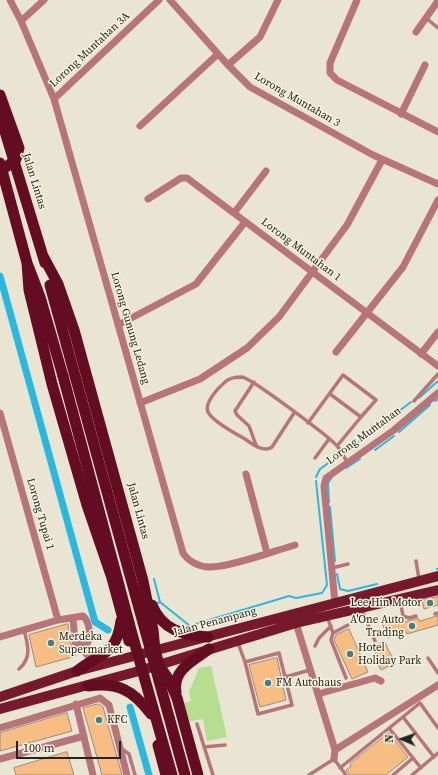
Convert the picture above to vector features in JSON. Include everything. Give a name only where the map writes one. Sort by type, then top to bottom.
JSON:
[{"type":"highway","points":[[0,95],[19,148],[16,159],[3,169],[0,168]]},
{"type":"highway","name":"Jalan Lintas","points":[[0,115],[43,256],[185,775]]},
{"type":"highway","points":[[0,163],[27,263],[40,297],[172,775]]},
{"type":"highway","name":"Jalan Lintas","points":[[43,256],[58,284],[74,330],[143,580],[159,665],[169,680],[177,698],[198,775]]},
{"type":"highway","points":[[27,263],[29,290],[52,384],[87,505],[112,578],[122,619],[139,671],[166,775]]},
{"type":"highway","points":[[143,580],[156,615],[161,621],[174,630],[189,635],[208,636]]},
{"type":"highway","points":[[122,619],[127,628],[137,629],[142,626],[148,610]]},
{"type":"highway","points":[[78,672],[107,652],[117,639],[122,619]]},
{"type":"highway","points":[[177,698],[175,687],[183,667],[209,649]]},
{"type":"highway","points":[[88,686],[106,684],[122,688],[134,694],[149,709]]},
{"type":"highway","points":[[149,709],[148,696],[158,685],[163,685],[169,688],[177,698]]},
{"type":"main road","name":"Jalan Penampang","points":[[0,697],[78,672],[155,650],[438,576]]},
{"type":"main road","name":"Jalan Penampang","points":[[0,709],[88,686],[296,623],[438,590]]},
{"type":"street","name":"Lorong Gunung Ledang","points":[[10,0],[21,20],[54,99],[183,553],[186,558],[202,566],[218,567],[295,545]]},
{"type":"street","points":[[21,20],[44,0]]},
{"type":"street","name":"Lorong Muntahan 3A","points":[[54,99],[159,0]]},
{"type":"street","name":"Lorong Muntahan 3","points":[[170,0],[228,65],[250,87],[382,160],[438,184]]},
{"type":"street","points":[[228,65],[260,37],[278,0]]},
{"type":"street","points":[[356,0],[331,59],[329,69],[330,73],[337,80],[438,132]]},
{"type":"street","points":[[416,32],[438,1]]},
{"type":"street","points":[[140,126],[218,54]]},
{"type":"street","points":[[401,114],[425,65]]},
{"type":"street","points":[[140,404],[200,379],[247,348],[279,317],[347,225],[382,160]]},
{"type":"street","points":[[234,214],[266,171]]},
{"type":"street","name":"Lorong Muntahan 1","points":[[148,200],[184,177],[438,366]]},
{"type":"street","points":[[336,352],[403,267],[438,200]]},
{"type":"street","points":[[118,325],[196,284],[245,222]]},
{"type":"street","points":[[421,354],[438,332]]},
{"type":"street","name":"Lorong Muntahan","points":[[335,603],[324,486],[326,478],[394,430],[438,393]]},
{"type":"street","name":"Lorong Tupai 1","points":[[0,413],[58,620]]},
{"type":"street","points":[[246,474],[267,553]]},
{"type":"street","points":[[0,637],[58,620],[83,616],[85,617],[90,637],[87,644],[74,642]]},
{"type":"street","points":[[73,618],[74,642],[93,661]]},
{"type":"street","points":[[296,623],[335,750],[334,759]]},
{"type":"street","points":[[318,694],[375,678],[380,681]]},
{"type":"street","points":[[335,750],[438,685]]},
{"type":"street","points":[[0,728],[100,698],[108,705],[127,775]]},
{"type":"street","points":[[76,704],[93,775]]},
{"type":"street","points":[[0,713],[12,706]]},
{"type":"street","points":[[0,759],[84,736]]},
{"type":"lane","points":[[426,18],[438,28]]},
{"type":"lane","points":[[414,401],[438,374]]},
{"type":"lane","points":[[308,422],[323,404],[343,375],[376,400],[338,446]]},
{"type":"lane","points":[[294,413],[272,447],[266,449],[256,446],[210,416],[207,408],[208,402],[225,381],[241,377],[254,382],[338,446],[347,462]]},
{"type":"lane","points":[[254,382],[235,410],[237,415],[249,426],[256,446]]},
{"type":"lane","points":[[330,394],[361,417]]},
{"type":"lane","points":[[315,458],[329,439]]},
{"type":"lane","points":[[416,561],[420,580]]},
{"type":"lane","points":[[331,568],[348,564]]},
{"type":"lane","points":[[400,600],[404,616],[409,618],[416,616]]},
{"type":"lane","points":[[362,608],[375,640]]},
{"type":"lane","points":[[327,616],[333,632],[331,640],[346,678]]},
{"type":"lane","points":[[333,632],[348,625]]},
{"type":"lane","points":[[315,646],[319,638],[331,626]]},
{"type":"lane","points":[[19,669],[28,658],[29,651],[24,630]]},
{"type":"lane","points":[[237,640],[258,714],[292,705],[279,653],[244,662]]},
{"type":"lane","points":[[428,658],[438,673]]},
{"type":"lane","points":[[285,677],[310,670]]},
{"type":"lane","points":[[340,768],[420,703],[438,728]]},
{"type":"lane","points":[[403,716],[434,757]]},
{"type":"lane","points":[[197,724],[213,775]]},
{"type":"lane","points":[[389,728],[421,768]]},
{"type":"lane","points":[[204,747],[225,745]]},
{"type":"lane","points":[[120,748],[129,754],[135,775]]},
{"type":"lane","points":[[412,775],[438,754]]},
{"type":"lane","points":[[393,775],[413,758]]},
{"type":"lane","points":[[309,775],[334,759],[346,775]]},
{"type":"green space","points":[[211,666],[227,737],[207,741],[203,719],[187,722],[183,703],[191,701],[189,692],[199,668]]},
{"type":"building","name":"Lee Hin Motor","points":[[438,597],[438,605],[424,609],[422,600]]},
{"type":"building","points":[[438,616],[438,625],[407,634],[404,630],[388,638],[382,623],[395,617],[398,624],[418,618],[419,621]]},
{"type":"building","name":"Merdeka Supermarket","points":[[68,624],[70,643],[76,656],[36,667],[29,635]]},
{"type":"building","name":"Hotel Holiday Park","points":[[349,629],[368,672],[352,679],[334,640],[336,635]]},
{"type":"building","points":[[384,641],[395,663],[381,670],[373,655],[376,653],[372,648]]},
{"type":"building","name":"FM Autohaus","points":[[277,658],[286,700],[260,707],[249,665]]},
{"type":"building","points":[[99,704],[103,707],[122,775],[102,775],[83,708]]},
{"type":"building","points":[[67,713],[72,731],[0,751],[0,733]]},
{"type":"building","points":[[389,733],[408,757],[386,775],[350,775],[346,770],[351,766],[350,764]]},
{"type":"building","points":[[67,752],[74,775],[16,775],[14,768]]},
{"type":"waterway","points":[[0,276],[95,622],[108,630]]},
{"type":"waterway","points":[[419,398],[438,381]]},
{"type":"waterway","points":[[347,451],[411,402]]},
{"type":"waterway","points":[[399,432],[430,405]]},
{"type":"waterway","points":[[375,450],[394,436]]},
{"type":"waterway","points":[[316,477],[320,469],[337,457]]},
{"type":"waterway","points":[[346,468],[360,459]]},
{"type":"waterway","points":[[329,502],[328,483],[332,477]]},
{"type":"waterway","points":[[196,624],[289,596],[296,598],[322,593],[327,585],[316,481]]},
{"type":"waterway","points":[[330,507],[335,561]]},
{"type":"waterway","points":[[337,574],[340,589],[348,591],[377,584]]},
{"type":"waterway","points":[[154,579],[160,602]]},
{"type":"waterway","points":[[156,604],[160,602],[190,626]]},
{"type":"waterway","points":[[130,707],[149,775]]},
{"type":"place","name":"Lee Hin Motor","points":[[430,603]]},
{"type":"place","name":"A'One Auto Trading","points":[[412,626]]},
{"type":"place","name":"Merdeka Supermarket","points":[[51,643]]},
{"type":"place","name":"Hotel Holiday Park","points":[[350,654]]},
{"type":"place","name":"FM Autohaus","points":[[268,683]]},
{"type":"place","name":"KFC","points":[[99,720]]}]
